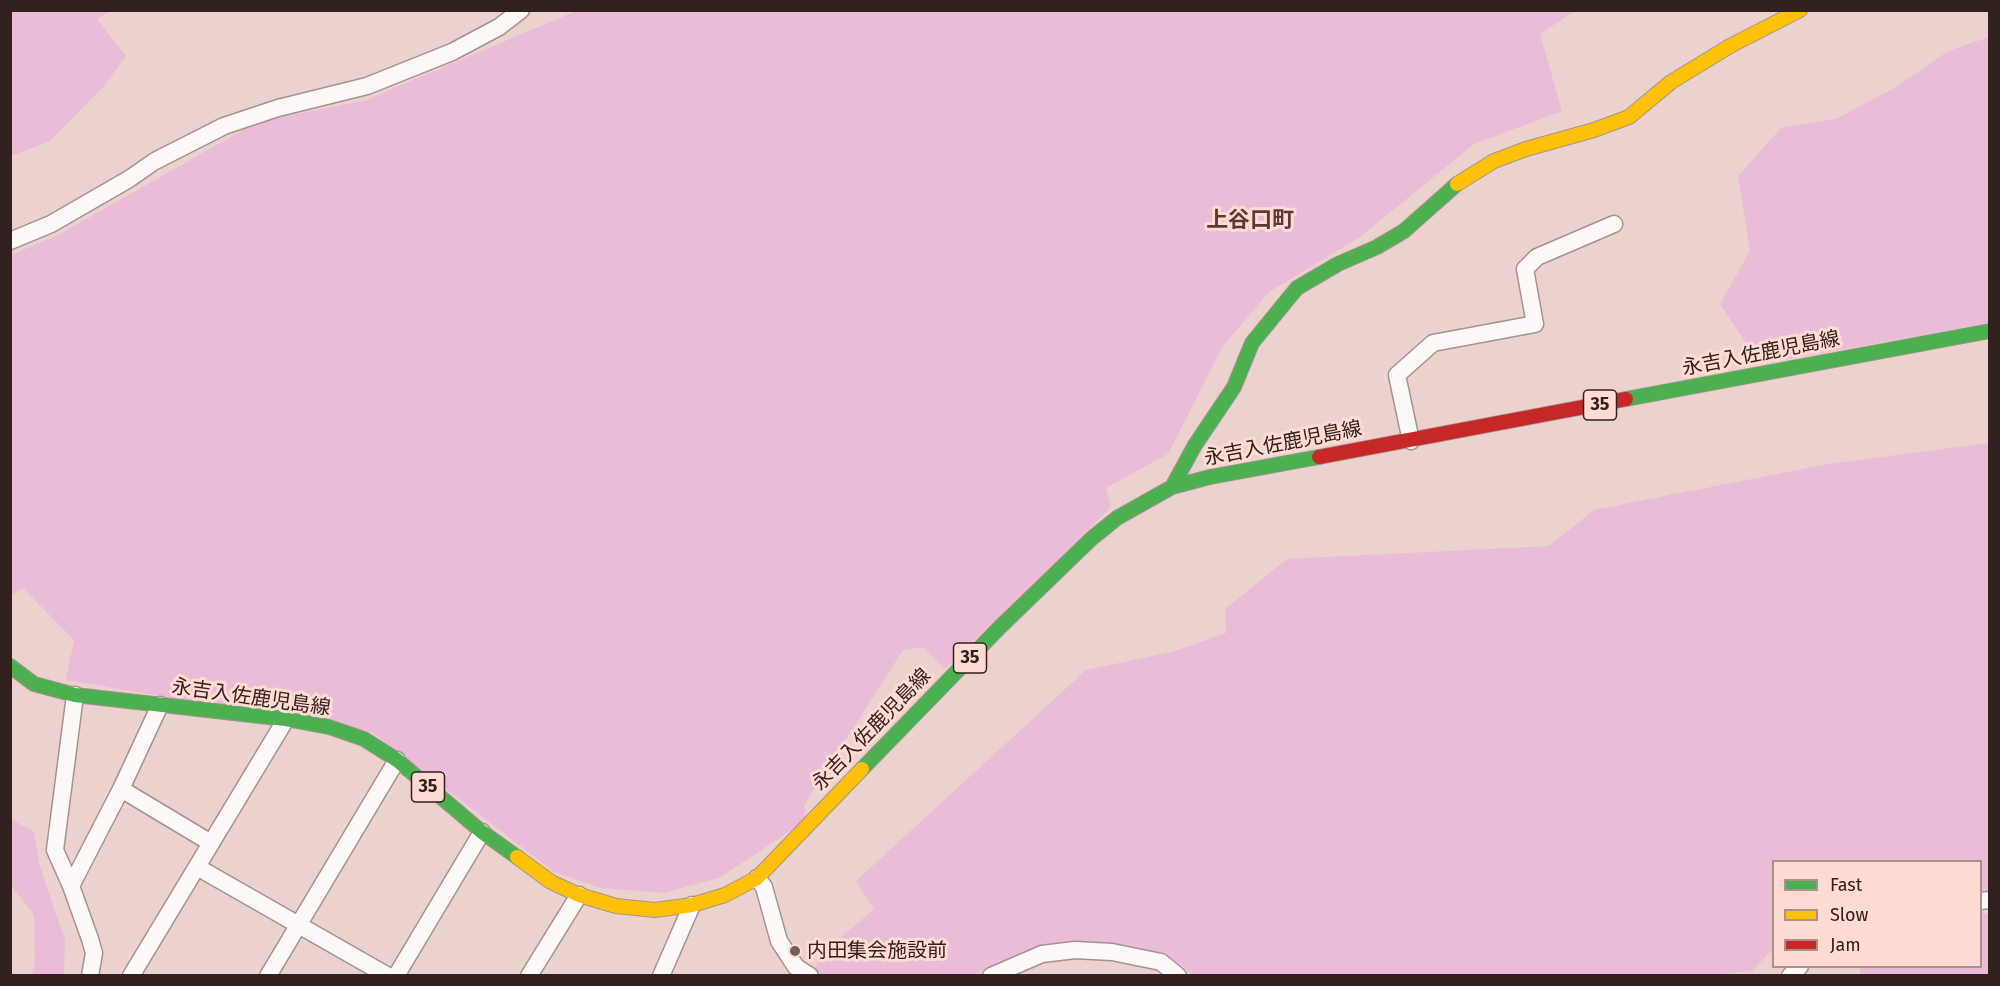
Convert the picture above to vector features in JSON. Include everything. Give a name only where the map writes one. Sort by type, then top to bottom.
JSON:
[{"type":"main road","points":[[1172,488],[1195,445],[1234,387],[1252,343],[1297,288],[1338,264],[1377,247],[1404,231],[1450,189],[1494,162],[1526,149],[1594,130],[1629,117],[1671,82],[1730,46],[1800,10]]},
{"type":"main road","name":"永吉入佐鹿児島線","points":[[10,666],[34,684],[75,695],[286,719],[329,727],[364,739],[397,760],[482,832],[551,882],[579,895],[616,906],[655,910],[692,905],[725,895],[757,878],[999,628],[1091,539],[1117,518],[1172,488],[1210,477],[1989,331]]},
{"type":"street","points":[[10,241],[51,224],[155,162],[224,126],[278,108],[378,81],[452,52],[499,27],[521,10]]},
{"type":"street","points":[[1411,441],[1398,375],[1433,343],[1534,324],[1525,269],[1537,257],[1614,224]]},
{"type":"street","points":[[75,695],[55,850],[71,886],[94,953],[90,975]]},
{"type":"street","points":[[71,886],[121,789],[160,705]]},
{"type":"street","points":[[131,975],[286,719]]},
{"type":"street","points":[[268,975],[397,760]]},
{"type":"street","points":[[121,789],[211,843]]},
{"type":"street","points":[[396,975],[482,832]]},
{"type":"street","points":[[197,867],[388,975]]},
{"type":"street","points":[[757,878],[765,887],[779,941],[796,967],[810,975]]},
{"type":"street","points":[[529,975],[579,895]]},
{"type":"street","points":[[661,975],[692,905]]},
{"type":"street","points":[[991,975],[1042,954],[1075,950],[1112,952],[1161,962],[1178,975]]},
{"type":"shaded area","points":[[11,10],[110,11],[97,19],[126,56],[104,86],[50,141],[11,156]]},
{"type":"shaded area","points":[[576,11],[1575,11],[1540,34],[1562,111],[1474,144],[1360,237],[1269,292],[1223,346],[1168,454],[1106,488],[1111,507],[945,669],[923,647],[903,650],[804,805],[805,821],[719,878],[664,893],[601,888],[554,872],[372,732],[66,680],[74,640],[23,588],[11,595],[11,255],[58,235],[257,122],[366,100]]},
{"type":"shaded area","points":[[1989,37],[1989,323],[1760,364],[1720,304],[1750,251],[1738,176],[1781,128],[1836,119],[1898,86],[1948,51]]},
{"type":"shaded area","points":[[1989,443],[1989,891],[1982,891],[1982,860],[1772,860],[1772,950],[1752,971],[1715,975],[1192,975],[1180,964],[1142,948],[1071,942],[1031,950],[973,975],[825,976],[814,969],[823,953],[874,909],[856,881],[1086,670],[1172,652],[1226,633],[1225,609],[1287,559],[1549,546],[1594,510],[1828,464]]},
{"type":"shaded area","points":[[11,819],[34,832],[39,864],[65,940],[64,975],[32,975],[35,959],[34,915],[11,885]]},
{"type":"shaded area","points":[[1982,912],[1989,914],[1989,975],[1861,975],[1859,968],[1982,968]]},
{"type":"traffic: fast","points":[[1172,487],[1195,445],[1234,387],[1252,343],[1297,288],[1338,264],[1377,247],[1404,231],[1457,184]]},
{"type":"traffic: fast","points":[[1626,399],[1990,331]]},
{"type":"traffic: fast","points":[[862,769],[999,628],[1091,539],[1117,518],[1172,487],[1210,477],[1319,457]]},
{"type":"traffic: fast","points":[[10,666],[34,684],[75,695],[286,719],[329,727],[364,739],[397,760],[482,832],[517,857]]},
{"type":"traffic: slow","points":[[1457,184],[1494,161],[1629,117],[1671,82],[1730,46],[1800,10]]},
{"type":"traffic: slow","points":[[517,857],[551,882],[579,895],[616,906],[655,910],[692,905],[725,895],[757,878],[862,769]]},
{"type":"traffic: jam","points":[[1319,457],[1626,399]]},
{"type":"place","name":"内田集会施設前","points":[[795,951]]},
{"type":"district","name":"上谷口町","points":[[1250,221]]}]
